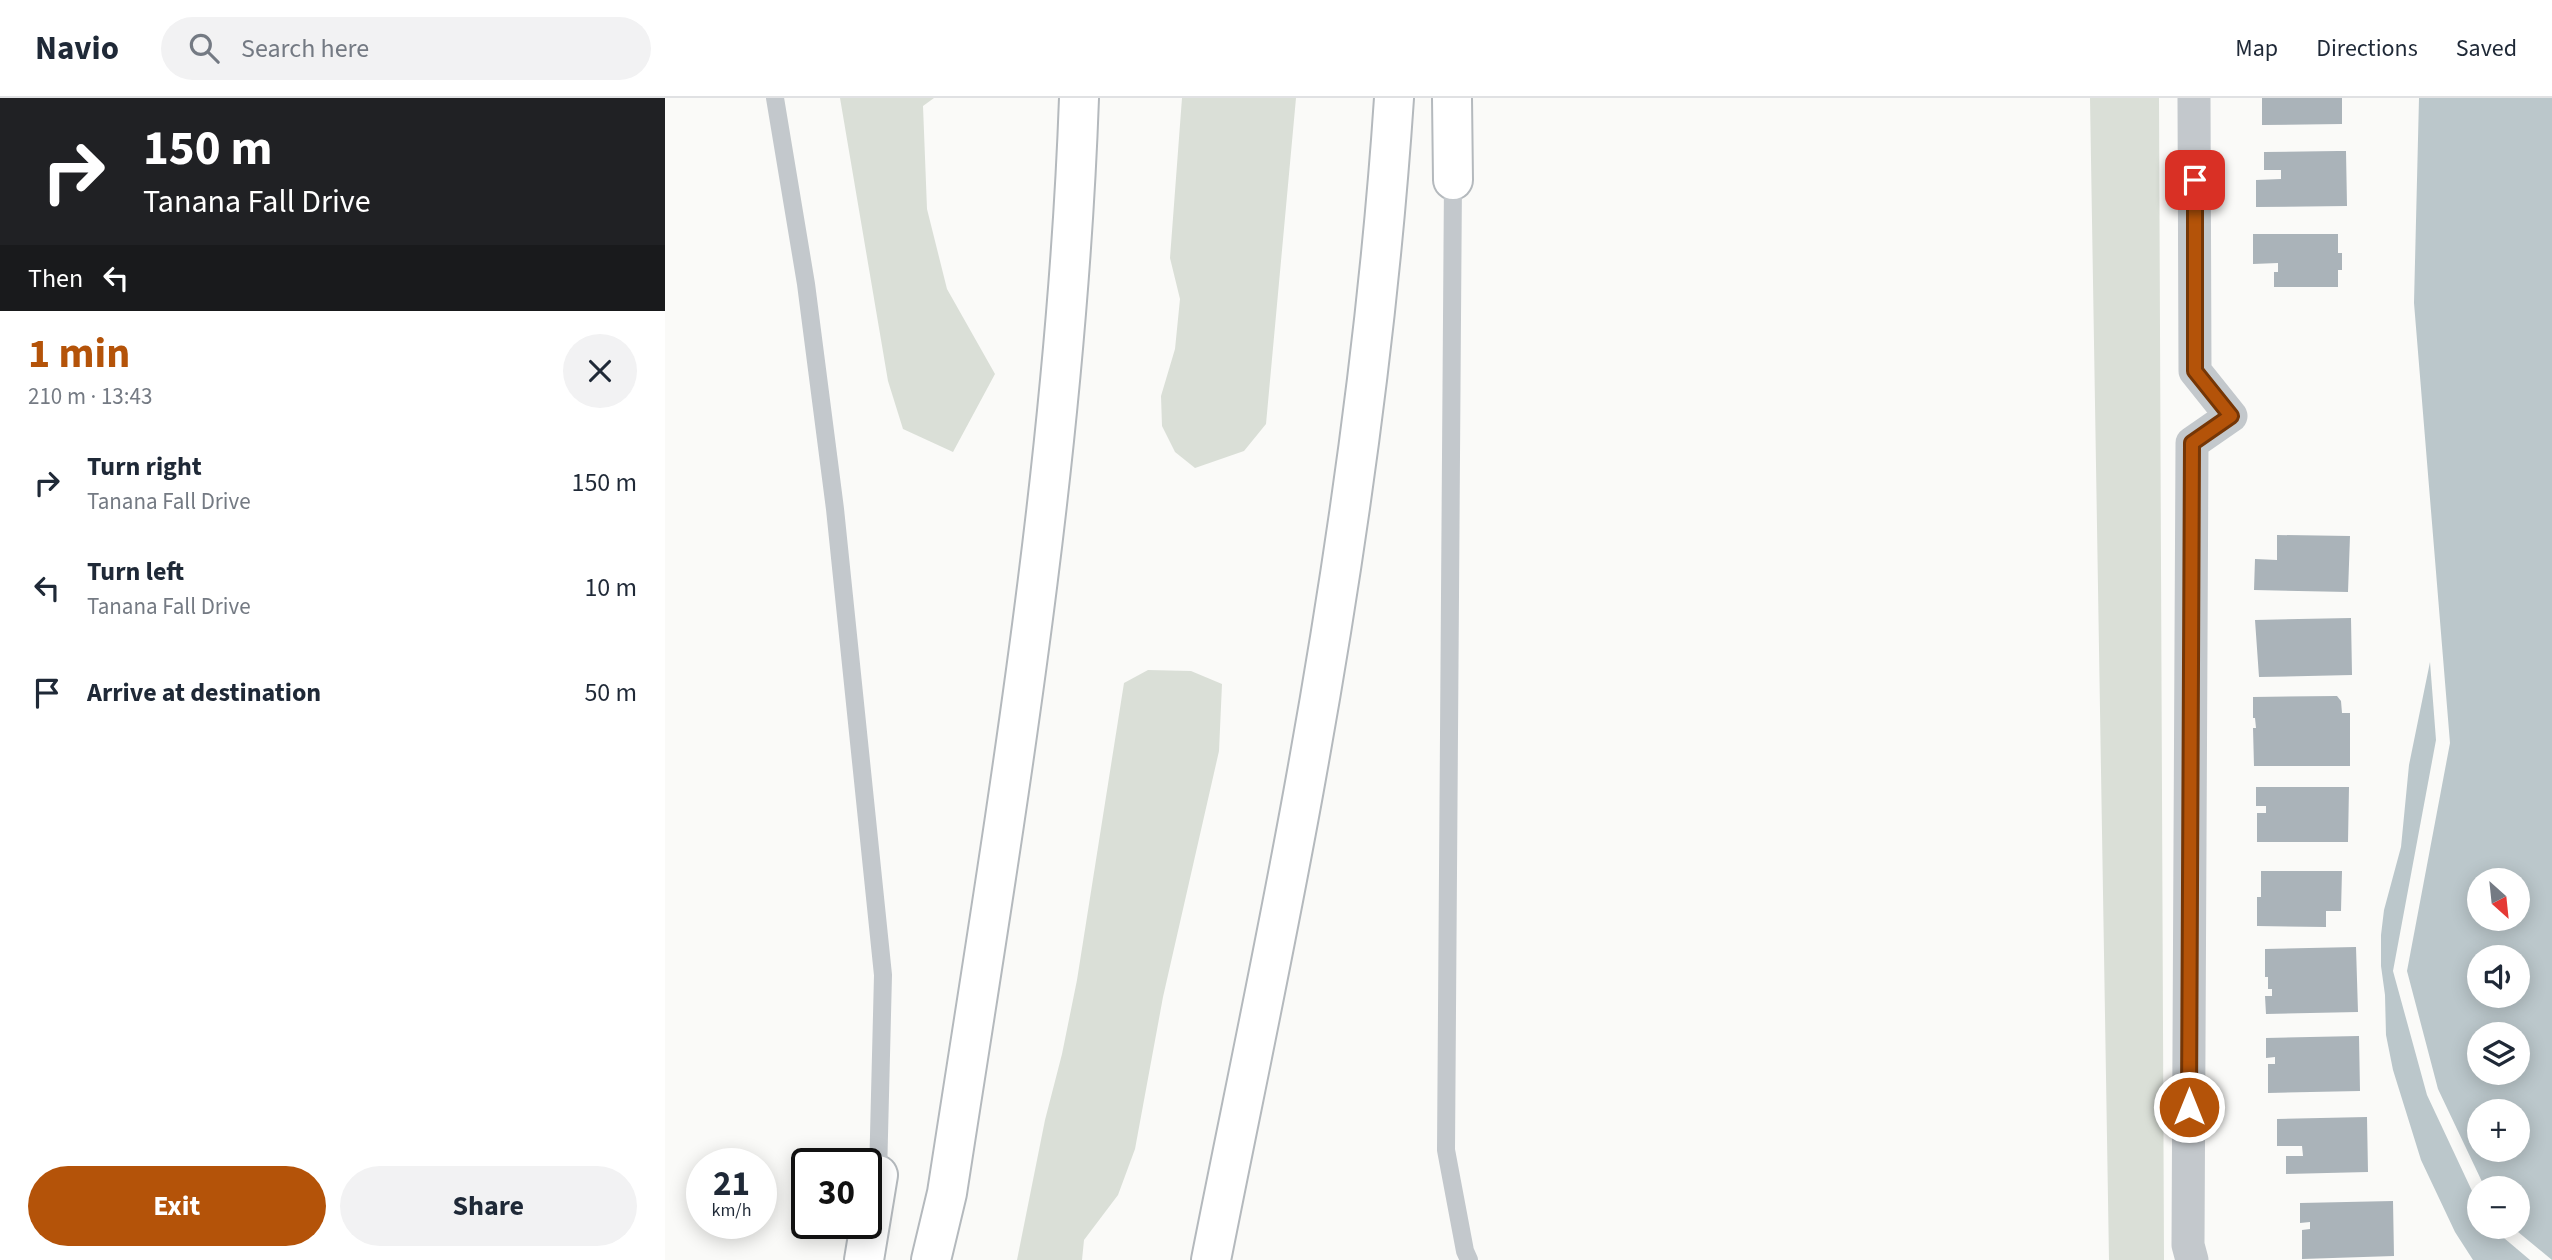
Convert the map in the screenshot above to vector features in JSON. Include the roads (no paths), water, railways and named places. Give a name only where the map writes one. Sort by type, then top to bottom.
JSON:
[{"type":"highway","points":[[931,1260],[947,1193],[1014,758],[1056,442],[1079,98]]},
{"type":"highway","points":[[1211,1260],[1307,773],[1351,501],[1388,185],[1394,98]]},
{"type":"highway","points":[[1452,98],[1453,180]]},
{"type":"highway","points":[[864,1260],[867,1239]]},
{"type":"street","points":[[2192,1260],[2188,1245],[2192,443],[2231,416],[2195,371],[2194,98]]},
{"type":"lane","points":[[775,98],[806,284],[835,509],[883,975],[879,1148]]},
{"type":"lane","points":[[1453,180],[1446,1150],[1469,1260]]}]
